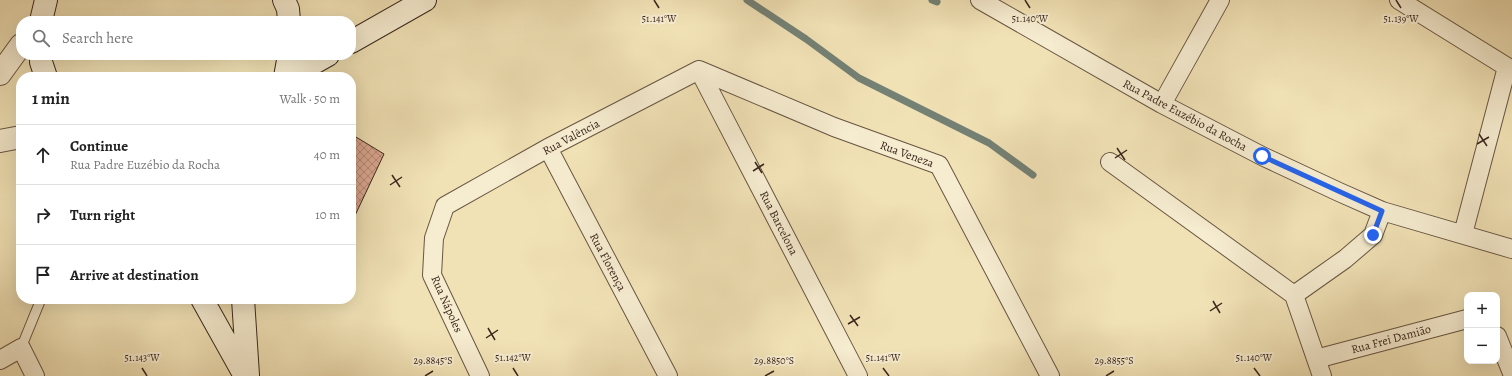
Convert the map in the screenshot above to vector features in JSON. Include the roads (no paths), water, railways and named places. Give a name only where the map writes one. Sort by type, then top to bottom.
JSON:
[{"type":"main road","points":[[284,0],[288,9],[289,16]]},
{"type":"main road","points":[[356,39],[425,0]]},
{"type":"main road","points":[[0,74],[16,52]]},
{"type":"main road","points":[[41,60],[44,72]]},
{"type":"main road","points":[[286,72],[288,60]]},
{"type":"main road","points":[[298,72],[319,60]]},
{"type":"main road","points":[[0,141],[16,138]]},
{"type":"main road","points":[[205,304],[247,376]]},
{"type":"main road","points":[[243,304],[247,376]]},
{"type":"street","name":"Rua Padre Euzébio da Rocha","points":[[980,0],[1162,104],[1262,156],[1382,211],[1512,249]]},
{"type":"street","points":[[1162,104],[1220,0]]},
{"type":"street","points":[[1399,0],[1509,68],[1463,234]]},
{"type":"street","name":"Rua Valência","points":[[445,206],[548,148],[699,70]]},
{"type":"street","name":"Rua Barcelona","points":[[699,70],[858,376]]},
{"type":"street","name":"Rua Veneza","points":[[699,70],[834,127],[939,165],[1050,376]]},
{"type":"street","name":"Rua Florença","points":[[548,148],[668,376]]},
{"type":"street","points":[[1110,162],[1294,295],[1322,376]]},
{"type":"street","name":"Rua Nápoles","points":[[445,206],[434,238],[432,275],[480,376]]},
{"type":"street","points":[[1294,295],[1346,259],[1373,235],[1382,211]]},
{"type":"street","name":"Rua Frei Damião","points":[[1316,359],[1464,320]]},
{"type":"street","points":[[1500,343],[1512,373]]},
{"type":"street","points":[[0,360],[21,348],[35,376]]},
{"type":"lane","points":[[21,348],[39,304]]},
{"type":"waterway","points":[[747,0],[806,39],[859,78],[989,143],[1033,175]]},
{"type":"waterway","points":[[932,0],[937,2]]}]
